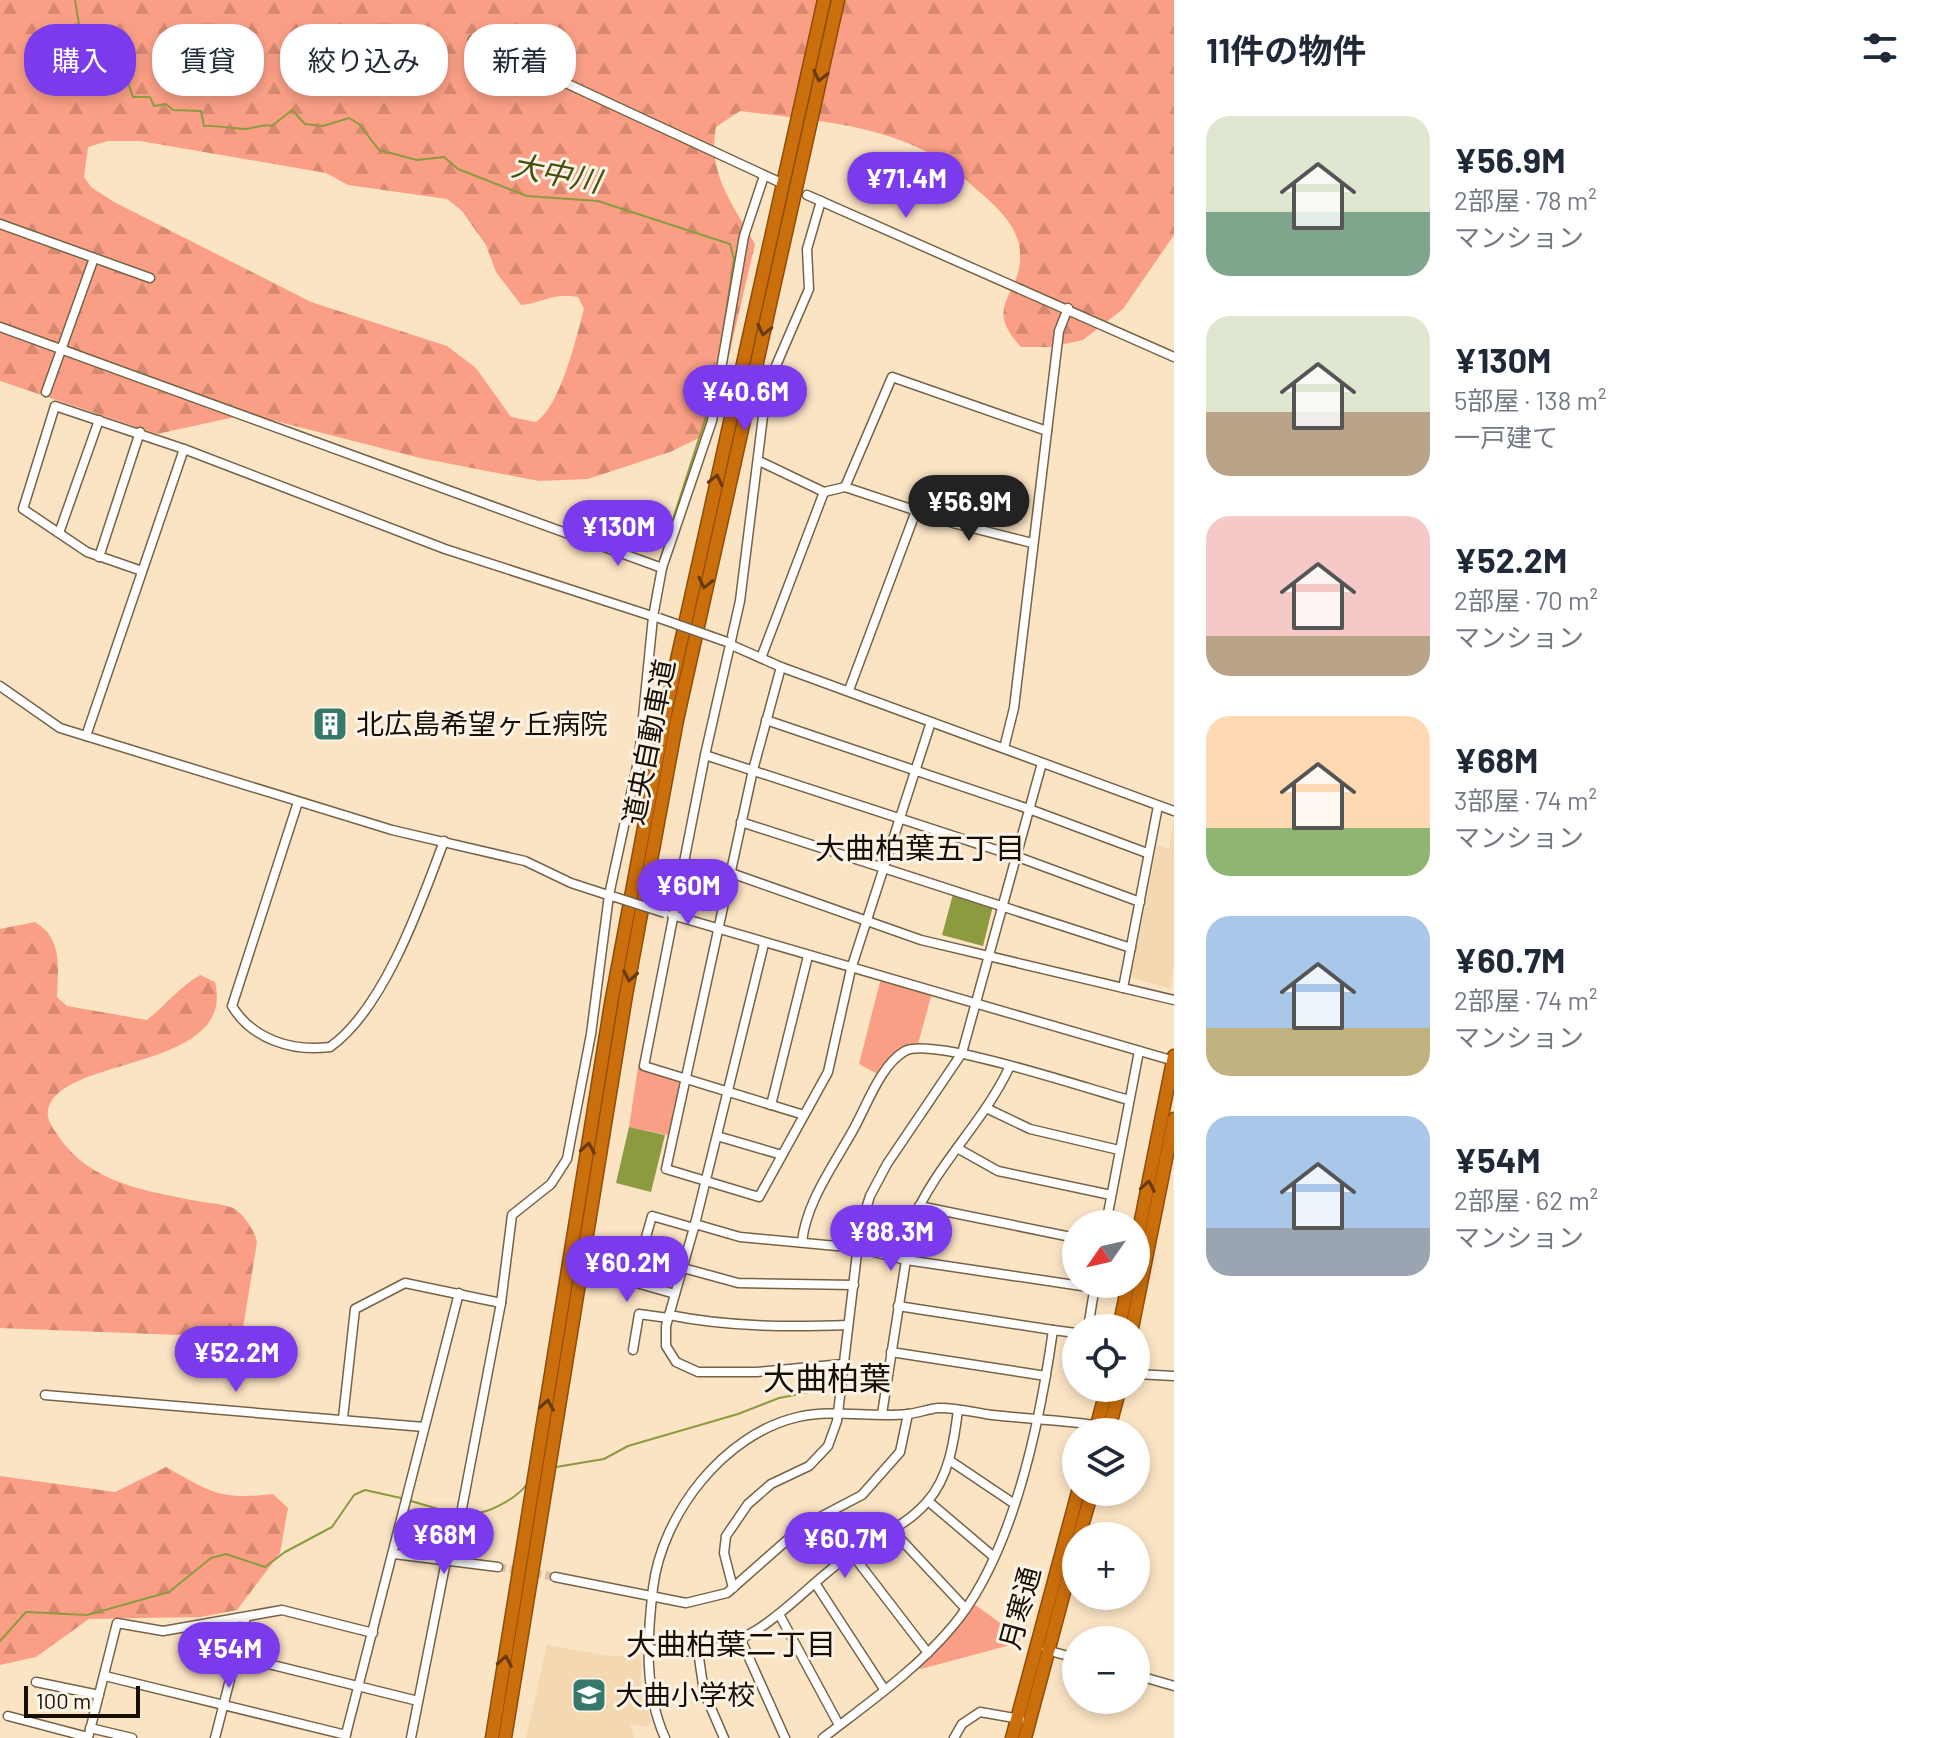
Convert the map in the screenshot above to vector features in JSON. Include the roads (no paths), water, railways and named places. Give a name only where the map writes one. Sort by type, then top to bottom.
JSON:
[{"type":"highway","name":"道央自動車道","points":[[492,1738],[611,1004],[669,693],[824,0]]},
{"type":"highway","name":"道央自動車道","points":[[505,1738],[626,995],[674,734],[838,0]]},
{"type":"highway","points":[[1143,1210],[1174,1060]]},
{"type":"highway","points":[[1135,1314],[1174,1119]]},
{"type":"highway","name":"月寒通","points":[[1012,1738],[1022,1720],[1075,1506]]},
{"type":"highway","name":"月寒通","points":[[1040,1648],[1062,1586]]},
{"type":"highway","name":"月寒通","points":[[1022,1720],[1025,1738]]},
{"type":"street","points":[[576,88],[777,181]]},
{"type":"street","points":[[411,1738],[501,1303],[512,1215],[551,1184],[567,1159],[639,757],[662,568],[712,421],[744,236],[764,176]]},
{"type":"street","points":[[807,195],[1068,308],[1122,337],[1174,357]]},
{"type":"street","points":[[804,1115],[644,1066],[670,914],[729,644],[772,375],[809,289],[807,249],[821,201]]},
{"type":"street","points":[[0,224],[150,278]]},
{"type":"street","points":[[46,392],[94,258]]},
{"type":"street","points":[[1004,748],[1014,708],[1059,331],[1068,308]]},
{"type":"street","points":[[0,327],[662,568]]},
{"type":"street","points":[[845,487],[892,377],[1047,431]]},
{"type":"street","points":[[142,571],[99,557],[23,509],[55,406],[140,432],[445,549],[729,644],[781,667],[1174,811]]},
{"type":"street","points":[[59,533],[99,420]]},
{"type":"street","points":[[99,557],[140,432]]},
{"type":"street","points":[[86,736],[184,449]]},
{"type":"street","points":[[759,461],[774,465],[824,492],[845,487],[916,511],[1032,543]]},
{"type":"street","points":[[761,658],[824,492]]},
{"type":"street","points":[[849,690],[916,511]]},
{"type":"street","points":[[781,667],[741,822],[721,928],[666,1169],[759,1197],[828,1072],[851,969],[931,722]]},
{"type":"street","points":[[0,686],[60,728],[392,830],[525,861],[571,883],[764,944],[977,1007],[1174,1060]]},
{"type":"street","points":[[766,720],[1029,809],[1147,853]]},
{"type":"street","points":[[705,755],[1018,857],[1140,902]]},
{"type":"street","points":[[733,1588],[724,1553],[726,1536],[748,1504],[771,1484],[809,1466],[828,1446],[837,1412],[860,1228],[875,1185],[962,1053],[1042,763]]},
{"type":"street","points":[[298,802],[232,1006],[248,1028],[284,1045],[330,1047],[360,1018],[414,921],[444,841]]},
{"type":"street","points":[[1123,988],[1158,806]]},
{"type":"street","points":[[741,822],[1005,904],[1131,948]]},
{"type":"street","points":[[731,873],[867,921],[990,958],[1174,1000]]},
{"type":"street","points":[[764,944],[695,1226],[668,1316],[666,1346],[676,1362],[698,1372],[757,1372],[843,1364]]},
{"type":"street","points":[[771,1105],[808,956]]},
{"type":"street","points":[[802,1242],[805,1221],[890,1063],[906,1050],[917,1048],[962,1053],[1129,1100]]},
{"type":"street","points":[[1108,1210],[1139,1051]]},
{"type":"street","points":[[882,1414],[906,1260],[919,1206],[986,1108],[1009,1068]]},
{"type":"street","points":[[986,1108],[1030,1129],[1119,1150]]},
{"type":"street","points":[[717,1136],[782,1155]]},
{"type":"street","points":[[957,1148],[998,1171],[1111,1195]]},
{"type":"street","points":[[919,1206],[1062,1235]]},
{"type":"street","points":[[675,1294],[633,1282],[652,1216],[740,1237],[858,1248],[906,1260],[1062,1281]]},
{"type":"street","points":[[683,1268],[738,1283],[854,1285]]},
{"type":"street","points":[[343,1418],[355,1309],[405,1283],[501,1303]]},
{"type":"street","points":[[105,1676],[345,1736],[459,1293]]},
{"type":"street","points":[[898,1306],[1062,1331]]},
{"type":"street","points":[[633,1350],[639,1314],[758,1327],[848,1325]]},
{"type":"street","points":[[823,1738],[928,1653],[966,1609],[994,1557],[1040,1420],[1053,1330]]},
{"type":"street","points":[[891,1352],[1046,1376]]},
{"type":"street","points":[[1150,1375],[1174,1376]]},
{"type":"street","points":[[45,1395],[424,1427]]},
{"type":"street","points":[[665,1738],[648,1680],[655,1571],[667,1536],[684,1504],[709,1472],[767,1427],[798,1417],[837,1412],[908,1414],[938,1408],[1062,1423]]},
{"type":"street","points":[[649,1649],[698,1651],[741,1640],[779,1614],[852,1554],[894,1532],[928,1501],[949,1460],[958,1410]]},
{"type":"street","points":[[555,1577],[686,1603],[708,1599],[733,1588],[803,1526],[862,1495],[900,1452],[908,1414]]},
{"type":"street","points":[[949,1460],[1013,1503]]},
{"type":"street","points":[[928,1501],[994,1557]]},
{"type":"street","points":[[894,1532],[966,1609]]},
{"type":"street","points":[[394,1554],[498,1567]]},
{"type":"street","points":[[852,1554],[928,1653]]},
{"type":"street","points":[[815,1583],[884,1689]]},
{"type":"street","points":[[89,1734],[117,1623],[163,1631],[282,1610],[373,1633]]},
{"type":"street","points":[[779,1614],[839,1725]]},
{"type":"street","points":[[215,1738],[246,1617]]},
{"type":"street","points":[[741,1640],[785,1738]]},
{"type":"street","points":[[1040,1648],[1062,1654]]},
{"type":"street","points":[[698,1651],[704,1692],[724,1738]]},
{"type":"street","points":[[236,1656],[418,1701]]},
{"type":"street","points":[[1150,1679],[1174,1686]]},
{"type":"street","points":[[36,1682],[99,1695]]},
{"type":"street","points":[[954,1738],[962,1724],[980,1712],[1022,1720]]},
{"type":"street","points":[[8,1716],[89,1734],[132,1738]]},
{"type":"waterway","name":"大中川","points":[[75,0],[80,31],[96,41],[98,76],[124,71],[133,97],[150,97],[154,106],[166,104],[173,110],[201,111],[204,126],[245,129],[272,126],[292,110],[305,124],[323,126],[349,118],[359,124],[379,150],[417,160],[444,157],[458,169],[527,196],[598,201],[730,244],[734,259],[722,340]]},
{"type":"waterway","name":"大中川","points":[[659,563],[712,398]]},
{"type":"waterway","name":"大中川","points":[[650,610],[656,577]]},
{"type":"waterway","points":[[556,1467],[604,1459],[628,1446],[738,1414],[779,1398],[810,1392]]},
{"type":"waterway","points":[[469,1513],[484,1512],[501,1505],[527,1484]]},
{"type":"waterway","points":[[0,1641],[26,1612],[87,1615],[169,1592],[211,1558],[226,1554],[265,1567],[285,1552],[332,1527],[354,1495],[365,1490],[401,1498]]},
{"type":"waterway","points":[[411,1501],[455,1514]]},
{"type":"tunnel","points":[[498,1567],[555,1577]]},
{"type":"place","name":"北広島希望ヶ丘病院","points":[[330,724]]},
{"type":"place","name":"大曲小学校","points":[[589,1695]]},
{"type":"district","name":"大曲柏葉五丁目","points":[[920,849]]},
{"type":"district","name":"大曲柏葉","points":[[827,1379]]},
{"type":"district","name":"大曲柏葉二丁目","points":[[731,1645]]}]
